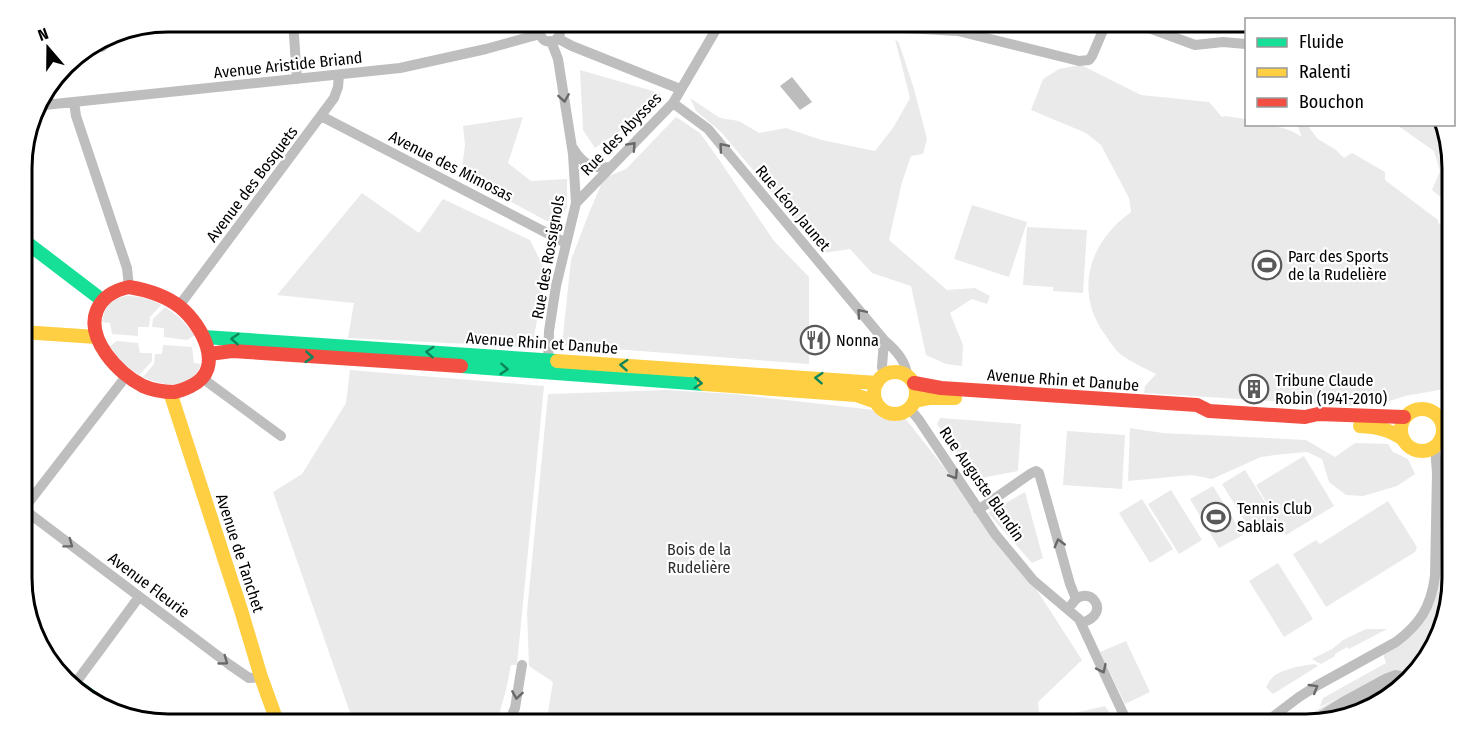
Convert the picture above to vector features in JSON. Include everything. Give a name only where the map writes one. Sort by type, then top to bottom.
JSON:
[{"type":"street","points":[[294,32],[297,79]]},
{"type":"street","points":[[554,40],[559,32]]},
{"type":"street","name":"Rue des Abysses","points":[[576,203],[673,103],[714,32]]},
{"type":"street","points":[[962,32],[1079,61],[1089,60],[1102,32]]},
{"type":"street","points":[[1160,32],[1195,45],[1223,42],[1245,44]]},
{"type":"street","points":[[540,34],[545,41],[554,40],[572,46],[680,89]]},
{"type":"street","name":"Avenue Aristide Briand","points":[[48,105],[400,68],[486,50],[540,34]]},
{"type":"street","name":"Rue des Rossignols","points":[[548,366],[549,330],[556,286],[576,203],[572,146],[554,40]]},
{"type":"street","name":"Avenue des Bosquets","points":[[179,306],[334,98],[339,75]]},
{"type":"street","points":[[74,102],[76,116],[127,268],[129,287]]},
{"type":"street","name":"Rue Léon Jaunet","points":[[673,103],[708,129],[892,347],[907,367],[910,379]]},
{"type":"street","name":"Avenue des Mimosas","points":[[321,116],[566,243]]},
{"type":"street","points":[[572,146],[579,159],[590,165],[601,168],[611,167]]},
{"type":"street","points":[[32,247],[102,300]]},
{"type":"street","points":[[129,287],[156,293],[179,306],[198,325],[209,354],[207,370],[194,385],[170,392],[141,385],[127,375],[102,348],[96,337],[94,320],[102,300],[117,290],[129,287]]},
{"type":"street","points":[[32,333],[96,337]]},
{"type":"street","name":"Avenue Rhin et Danube","points":[[204,337],[856,395],[876,402]]},
{"type":"street","points":[[881,379],[884,340]]},
{"type":"street","name":"Avenue Rhin et Danube","points":[[209,354],[232,351],[881,379]]},
{"type":"street","points":[[894,372],[910,379],[916,388],[913,405],[902,413],[893,414],[883,411],[876,402],[874,389],[881,379],[894,372]]},
{"type":"street","points":[[32,496],[127,375]]},
{"type":"street","points":[[202,378],[281,436]]},
{"type":"street","name":"Avenue Rhin et Danube","points":[[910,379],[941,388],[1197,405],[1209,411]]},
{"type":"street","name":"Avenue de Tanchet","points":[[170,392],[274,714]]},
{"type":"street","name":"Avenue Rhin et Danube","points":[[913,405],[930,398],[941,398],[1197,414],[1209,411],[1305,417],[1318,414],[1404,417]]},
{"type":"street","name":"Rue Auguste Blandin","points":[[913,405],[919,420],[995,534],[1033,580],[1081,623],[1123,713]]},
{"type":"street","points":[[1442,410],[1433,411],[1424,408],[1413,410],[1404,417],[1400,427],[1402,440],[1416,450],[1423,451],[1442,438]]},
{"type":"street","points":[[1433,411],[1442,426]]},
{"type":"street","name":"Avenue Rhin et Danube","points":[[1305,417],[1318,423],[1387,428],[1402,440]]},
{"type":"street","points":[[1279,713],[1318,685],[1396,642],[1419,621],[1428,606],[1435,576],[1437,473],[1442,443]]},
{"type":"street","points":[[978,510],[1030,474],[1036,471],[1039,473],[1076,599]]},
{"type":"street","name":"Avenue Fleurie","points":[[32,517],[230,665],[249,678],[261,678]]},
{"type":"street","points":[[1071,612],[1072,604],[1076,599],[1082,596],[1094,599],[1097,604],[1094,617],[1081,623]]},
{"type":"street","points":[[78,680],[139,597]]},
{"type":"street","points":[[513,714],[522,665]]},
{"type":"green space","points":[[895,39],[899,43],[914,89],[927,139],[923,154],[911,156],[902,182],[889,240],[947,290],[975,288],[990,296],[987,304],[972,299],[950,313],[963,345],[962,366],[946,364],[926,355],[911,286],[872,273],[850,249],[823,253],[721,132],[696,111],[690,98],[720,118],[739,121],[759,133],[786,128],[822,140],[875,151],[893,128],[910,98]]},
{"type":"green space","name":"Parc des Sports de la Rudelière","points":[[1081,65],[1141,95],[1209,102],[1222,117],[1245,119],[1245,126],[1273,126],[1302,137],[1297,126],[1308,126],[1318,139],[1344,158],[1352,153],[1385,172],[1385,180],[1442,225],[1442,390],[1405,396],[1380,404],[1353,397],[1352,406],[1144,393],[1145,386],[1156,374],[1120,354],[1106,336],[1096,319],[1090,302],[1088,285],[1090,269],[1096,253],[1105,238],[1131,212],[1129,198],[1101,145],[1086,133],[1031,110],[1043,79],[1059,69]]},
{"type":"green space","points":[[580,70],[660,93],[663,102],[595,148],[583,130]]},
{"type":"green space","points":[[523,117],[508,163],[531,181],[567,179],[567,207],[556,226],[461,175],[465,145],[463,126]]},
{"type":"green space","points":[[676,117],[700,133],[774,241],[809,277],[809,364],[562,345],[571,260],[604,178],[626,169]]},
{"type":"green space","points":[[1398,126],[1435,126],[1442,168],[1442,198],[1432,190],[1440,171],[1434,151]]},
{"type":"green space","points":[[362,193],[419,233],[443,199],[530,240],[546,272],[532,347],[348,338],[354,303],[277,295]]},
{"type":"green space","points":[[972,205],[1027,222],[1009,277],[954,259]]},
{"type":"green space","points":[[1027,227],[1087,230],[1083,293],[1053,291],[1053,287],[1023,285]]},
{"type":"green space","points":[[126,296],[144,298],[161,305],[150,317],[149,327],[138,327],[138,336],[112,334],[110,323],[102,322],[109,304]]},
{"type":"green space","points":[[165,307],[180,318],[195,335],[187,340],[164,337],[164,328],[152,327],[153,319]]},
{"type":"green space","points":[[117,341],[138,343],[140,353],[152,353],[152,361],[139,375],[120,361],[110,346]]},
{"type":"green space","points":[[163,345],[192,347],[194,363],[201,364],[191,379],[184,383],[168,384],[143,377],[154,364],[155,354],[162,354]]},
{"type":"green space","points":[[350,370],[544,386],[517,665],[511,665],[498,714],[350,714],[273,492],[302,474],[346,403]]},
{"type":"green space","name":"Bois de la Rudelière","points":[[667,390],[734,394],[901,413],[1020,564],[1082,660],[1038,702],[1039,713],[548,714],[553,682],[529,666],[527,612],[548,394]]},
{"type":"green space","points":[[940,418],[1021,424],[1018,471],[976,479],[937,424]]},
{"type":"green space","points":[[1130,428],[1163,433],[1306,440],[1335,457],[1355,443],[1388,444],[1393,452],[1408,459],[1415,474],[1397,486],[1363,496],[1346,495],[1329,482],[1322,459],[1307,452],[1261,457],[1212,479],[1192,475],[1128,481]]},
{"type":"green space","points":[[1067,431],[1125,435],[1122,489],[1063,485]]},
{"type":"green space","points":[[1442,450],[1442,519],[1441,452]]},
{"type":"green space","points":[[1304,456],[1334,506],[1286,535],[1256,485]]},
{"type":"green space","points":[[1245,470],[1276,520],[1253,534],[1222,484]]},
{"type":"green space","name":"Tennis Club Sablais","points":[[1213,486],[1243,535],[1219,548],[1190,499]]},
{"type":"green space","points":[[1171,490],[1202,540],[1179,554],[1148,504]]},
{"type":"green space","points":[[1025,492],[1043,558],[1032,563],[988,513]]},
{"type":"green space","points":[[1142,499],[1173,549],[1150,563],[1119,513]]},
{"type":"green space","points":[[1388,501],[1417,547],[1415,552],[1326,607],[1293,554],[1316,540],[1320,544]]},
{"type":"green space","points":[[1442,519],[1442,577],[1437,612],[1419,653],[1408,667],[1381,691],[1365,699],[1332,711],[1312,713],[1340,697],[1320,707],[1323,698],[1386,663],[1383,654],[1418,628],[1434,602]]},
{"type":"green space","points":[[1278,563],[1313,619],[1284,637],[1249,581]]},
{"type":"green space","points":[[1366,629],[1387,629],[1349,649],[1347,647],[1321,664],[1312,659],[1332,649],[1343,640]]},
{"type":"green space","points":[[1126,641],[1150,692],[1125,704],[1100,652]]},
{"type":"green space","points":[[1315,664],[1318,666],[1273,694],[1266,687],[1272,678],[1281,672]]},
{"type":"green space","name":"Bois de la Rudelière","points":[[1105,706],[1110,713],[1074,713]]},
{"type":"shaded area","points":[[792,77],[812,102],[800,110],[780,86]]},
{"type":"shaded area","points":[[1395,670],[1403,672],[1381,691],[1365,699],[1332,711],[1317,713],[1340,698]]},
{"type":"traffic: fast","points":[[32,247],[102,300]]},
{"type":"traffic: fast","points":[[204,337],[557,361]]},
{"type":"traffic: fast","points":[[461,366],[704,384]]},
{"type":"traffic: slow","points":[[32,333],[96,337]]},
{"type":"traffic: slow","points":[[557,361],[877,383]]},
{"type":"traffic: slow","points":[[895,372],[910,378],[916,393],[910,408],[895,414],[880,408],[874,393],[880,378],[895,372]]},
{"type":"traffic: slow","points":[[704,384],[856,395],[876,402]]},
{"type":"traffic: slow","points":[[170,392],[274,714]]},
{"type":"traffic: slow","points":[[915,401],[930,398],[955,398]]},
{"type":"traffic: slow","points":[[1442,422],[1430,410],[1414,410],[1402,422],[1401,430],[1402,438],[1414,450],[1430,450],[1442,438]]},
{"type":"traffic: slow","points":[[1360,426],[1383,429],[1403,439]]},
{"type":"traffic: jam","points":[[129,287],[149,291],[168,299],[180,307],[196,324],[207,346],[209,358],[202,378],[191,386],[176,392],[154,390],[143,386],[124,373],[106,354],[96,332],[97,310],[110,294],[129,287]]},
{"type":"traffic: jam","points":[[209,354],[232,351],[461,366]]},
{"type":"traffic: jam","points":[[914,383],[941,388],[1197,405],[1209,411],[1305,417],[1318,414],[1404,417]]},
{"type":"place","name":"Parc des Sports de la Rudelière","points":[[1267,265]]},
{"type":"place","name":"Nonna","points":[[815,340]]},
{"type":"place","name":"Tribune Claude Robin (1941-2010)","points":[[1254,389]]},
{"type":"place","name":"Tennis Club Sablais","points":[[1216,517]]}]
